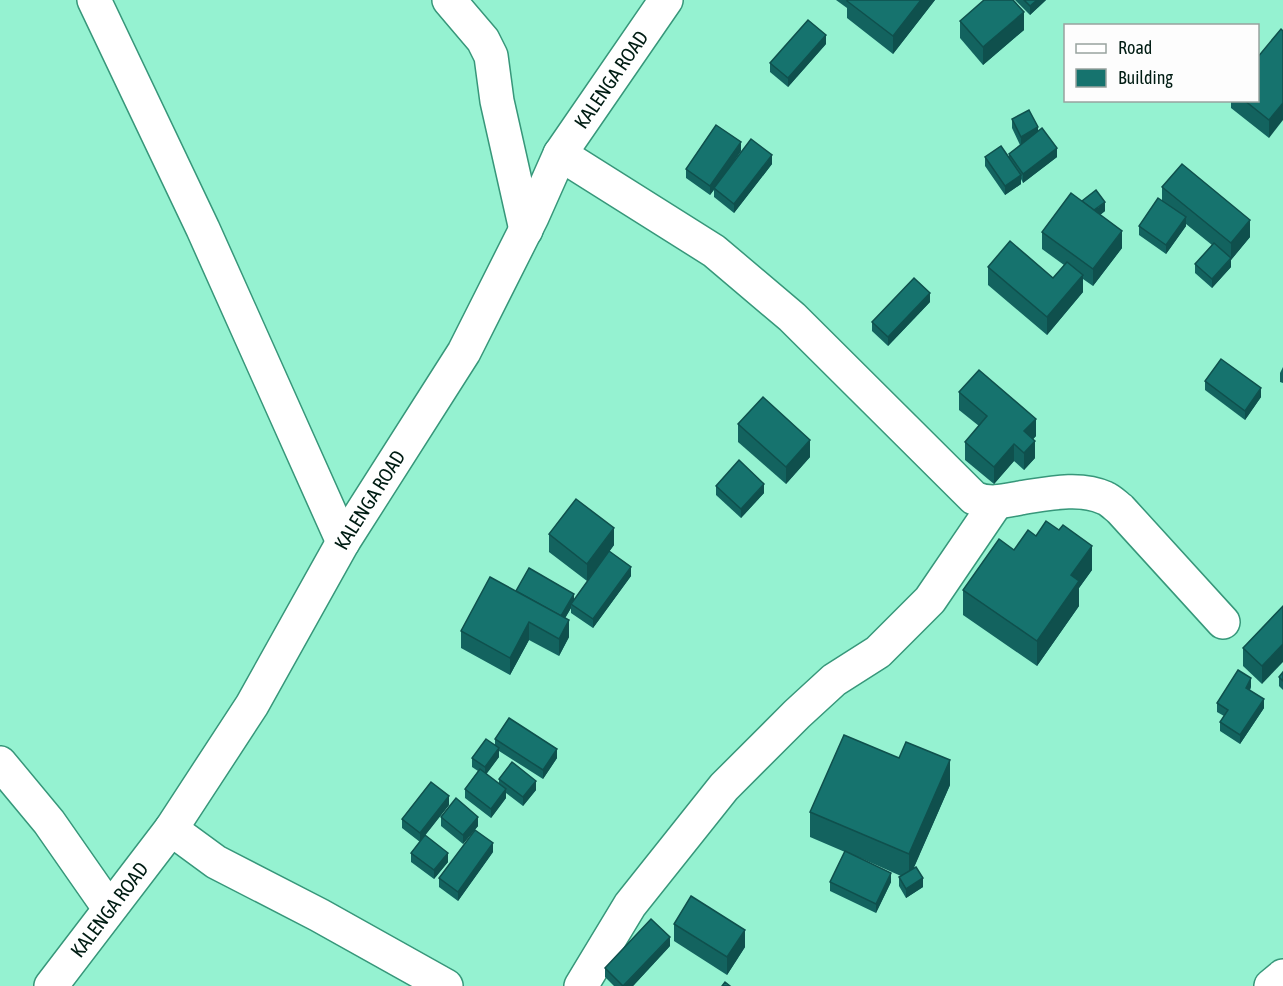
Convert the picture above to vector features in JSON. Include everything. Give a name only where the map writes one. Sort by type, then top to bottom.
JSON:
[{"type":"street","points":[[94,0],[203,230],[343,542]]},
{"type":"street","points":[[449,0],[483,39],[491,56],[497,101],[526,230]]},
{"type":"street","name":"KALENGA ROAD","points":[[51,986],[171,829],[252,705],[343,542],[464,352],[526,230],[560,154],[666,0]]},
{"type":"street","points":[[560,154],[714,251],[792,316],[974,498],[983,502],[996,502],[1051,493],[1081,493],[1104,497],[1120,509],[1223,622]]},
{"type":"street","points":[[581,986],[630,904],[724,787],[834,680],[878,652],[930,600],[996,502]]},
{"type":"street","points":[[0,763],[49,822],[109,908]]},
{"type":"street","points":[[171,829],[216,862],[319,915],[446,986]]},
{"type":"street","points":[[1271,986],[1283,976]]},
{"type":"building","points":[[847,0],[921,0],[893,36]]},
{"type":"building","points":[[984,0],[1013,0],[1024,12],[983,47],[960,21]]},
{"type":"building","points":[[1024,0],[1037,0],[1030,6]]},
{"type":"building","points":[[808,20],[826,35],[788,78],[770,63]]},
{"type":"building","points":[[1281,29],[1283,31],[1283,103],[1269,120],[1246,102],[1259,102],[1259,56]]},
{"type":"building","points":[[1029,110],[1038,127],[1021,137],[1012,119]]},
{"type":"building","points":[[716,125],[741,142],[710,186],[686,169]]},
{"type":"building","points":[[1042,128],[1057,148],[1023,174],[1009,154]]},
{"type":"building","points":[[751,139],[772,155],[734,204],[714,188]]},
{"type":"building","points":[[1001,146],[1021,175],[1005,186],[985,157]]},
{"type":"building","points":[[1182,164],[1250,220],[1231,243],[1162,187]]},
{"type":"building","points":[[1096,190],[1105,202],[1094,210],[1082,201]]},
{"type":"building","points":[[1071,193],[1122,231],[1093,269],[1042,232]]},
{"type":"building","points":[[1158,198],[1186,217],[1166,245],[1139,226]]},
{"type":"building","points":[[1010,241],[1053,278],[1067,262],[1083,275],[1047,317],[988,267]]},
{"type":"building","points":[[1214,243],[1231,258],[1212,279],[1195,264]]},
{"type":"building","points":[[914,278],[930,293],[888,337],[872,322]]},
{"type":"building","points":[[1221,359],[1261,388],[1245,411],[1205,381]]},
{"type":"building","points":[[979,370],[1036,419],[1024,431],[1035,441],[1024,453],[1014,444],[994,467],[965,442],[987,416],[959,392]]},
{"type":"building","points":[[763,397],[810,440],[786,467],[738,424]]},
{"type":"building","points":[[739,460],[764,484],[741,509],[716,486]]},
{"type":"building","points":[[576,499],[614,528],[587,564],[549,534]]},
{"type":"building","points":[[1046,521],[1059,530],[1063,525],[1092,546],[1071,575],[1079,581],[1037,641],[963,590],[999,539],[1014,550],[1028,530],[1036,536]]},
{"type":"building","points":[[609,551],[631,567],[593,619],[571,604]]},
{"type":"building","points":[[529,568],[574,594],[561,616],[516,591]]},
{"type":"building","points":[[490,577],[569,620],[559,639],[529,622],[510,658],[461,631]]},
{"type":"building","points":[[1283,606],[1283,644],[1262,666],[1243,648]]},
{"type":"building","points":[[1238,670],[1251,678],[1246,688],[1264,699],[1240,735],[1220,722],[1228,710],[1217,703]]},
{"type":"building","points":[[509,718],[557,749],[543,770],[495,739]]},
{"type":"building","points":[[844,735],[899,758],[906,742],[950,760],[909,854],[810,812]]},
{"type":"building","points":[[486,739],[499,748],[485,767],[472,758]]},
{"type":"building","points":[[512,762],[536,781],[523,797],[499,779]]},
{"type":"building","points":[[480,769],[506,789],[491,809],[465,789]]},
{"type":"building","points":[[431,782],[449,796],[420,833],[402,819]]},
{"type":"building","points":[[456,798],[478,817],[463,835],[441,817]]},
{"type":"building","points":[[475,830],[493,843],[458,892],[439,878]]},
{"type":"building","points":[[425,835],[448,853],[434,870],[411,853]]},
{"type":"building","points":[[845,851],[891,873],[876,904],[830,882]]},
{"type":"building","points":[[916,867],[923,878],[906,889],[899,877]]},
{"type":"building","points":[[691,896],[745,930],[727,957],[674,924]]},
{"type":"building","points":[[651,919],[670,937],[623,986],[605,968]]}]
